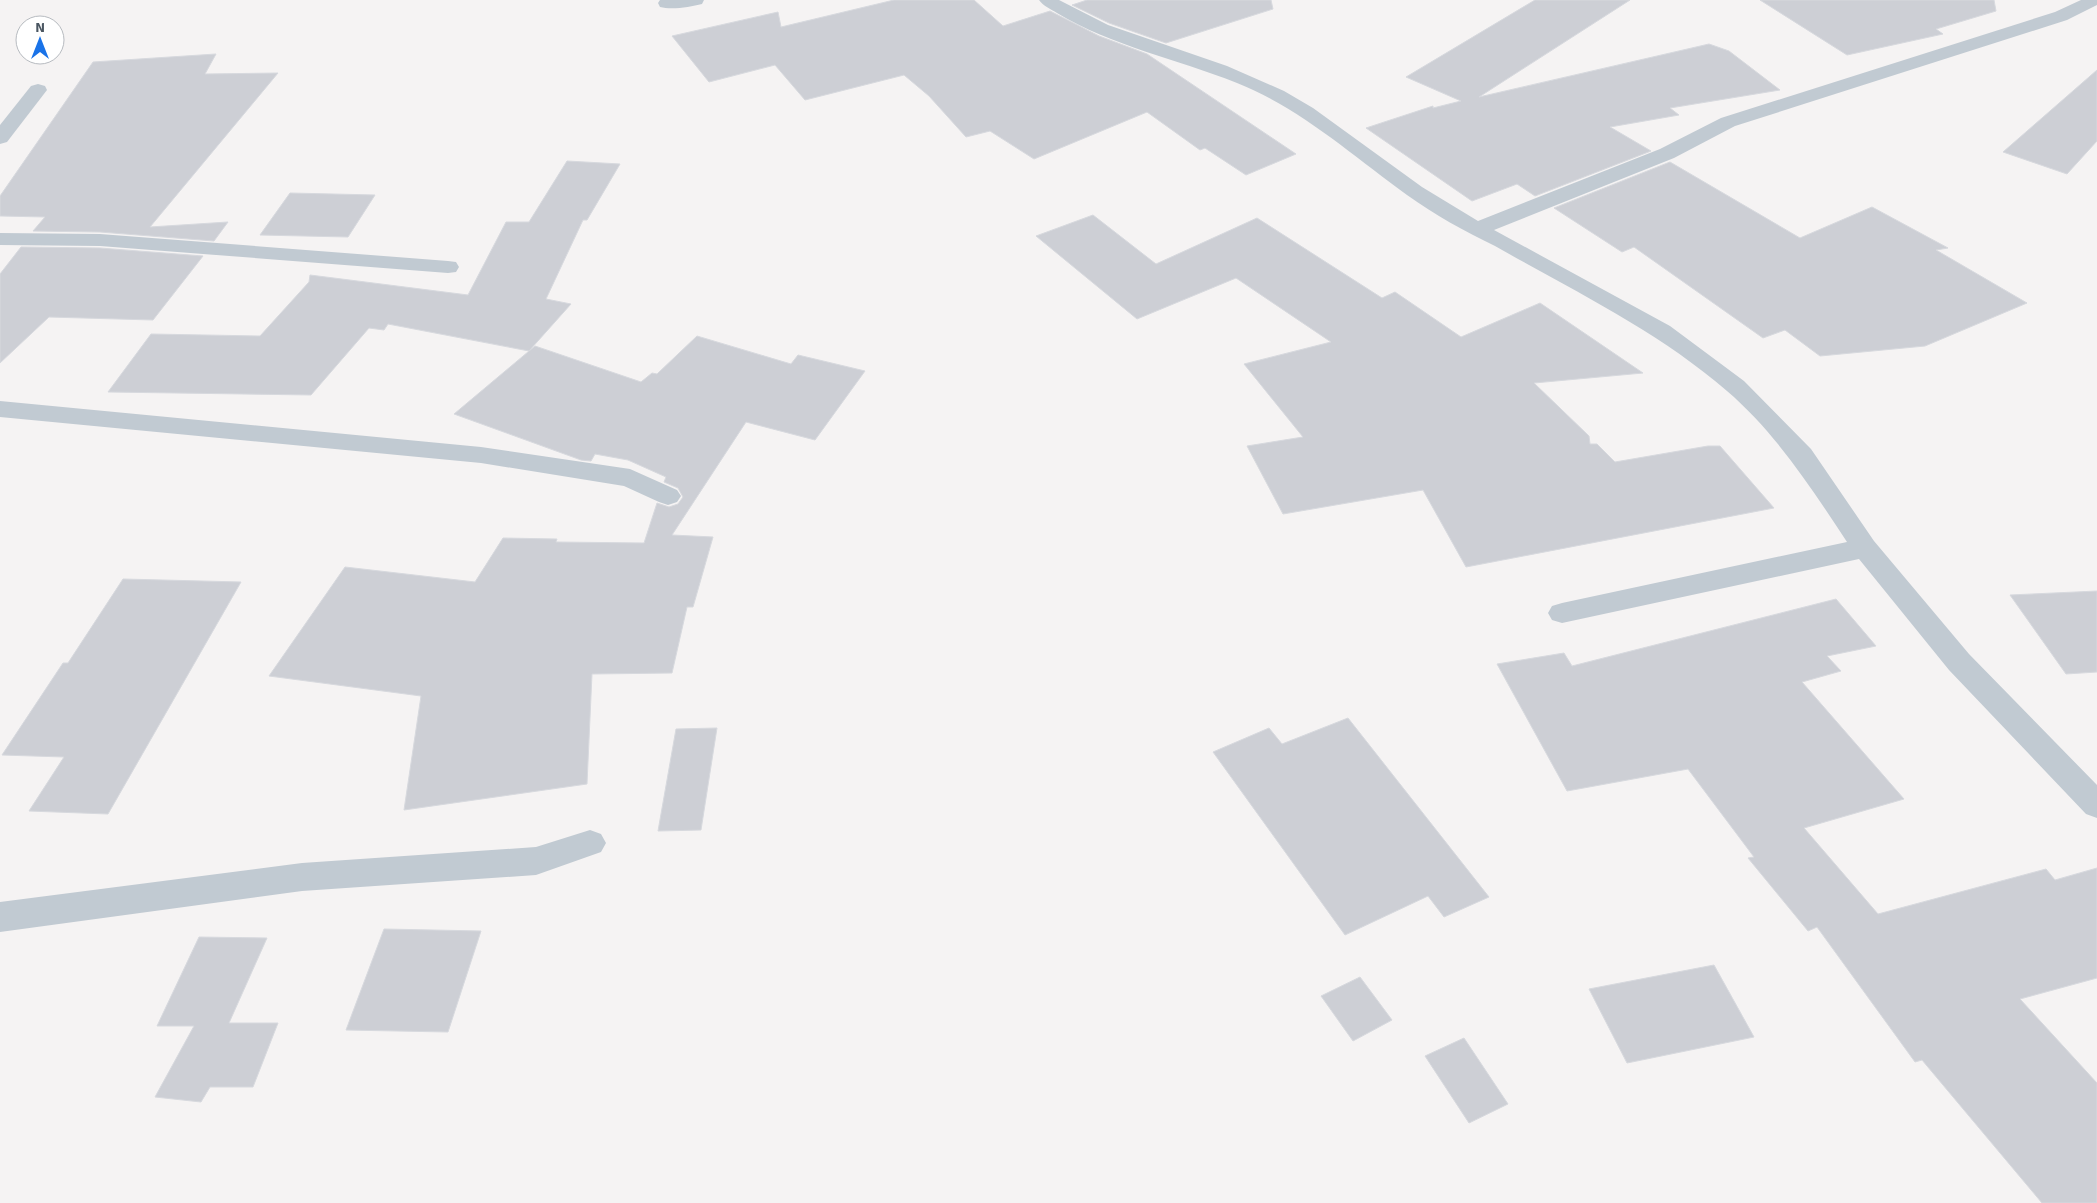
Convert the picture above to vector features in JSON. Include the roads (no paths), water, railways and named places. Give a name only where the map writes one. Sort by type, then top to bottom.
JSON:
[{"type":"street","points":[[666,3],[696,0]]},
{"type":"street","points":[[1047,0],[1102,30],[1229,73],[1276,95],[1334,130],[1427,200],[1475,230],[1502,242],[1662,331],[1736,386],[1802,455],[1865,548],[1959,662],[2097,805]]},
{"type":"street","points":[[1475,230],[1686,146],[1728,122],[2042,22],[2094,0]]},
{"type":"street","points":[[0,138],[38,90]]},
{"type":"street","points":[[0,239],[100,240],[448,267]]},
{"type":"street","points":[[0,409],[481,455],[630,478],[668,496]]},
{"type":"street","points":[[1562,613],[1865,548]]},
{"type":"street","points":[[0,917],[302,878],[536,861],[590,843]]}]
